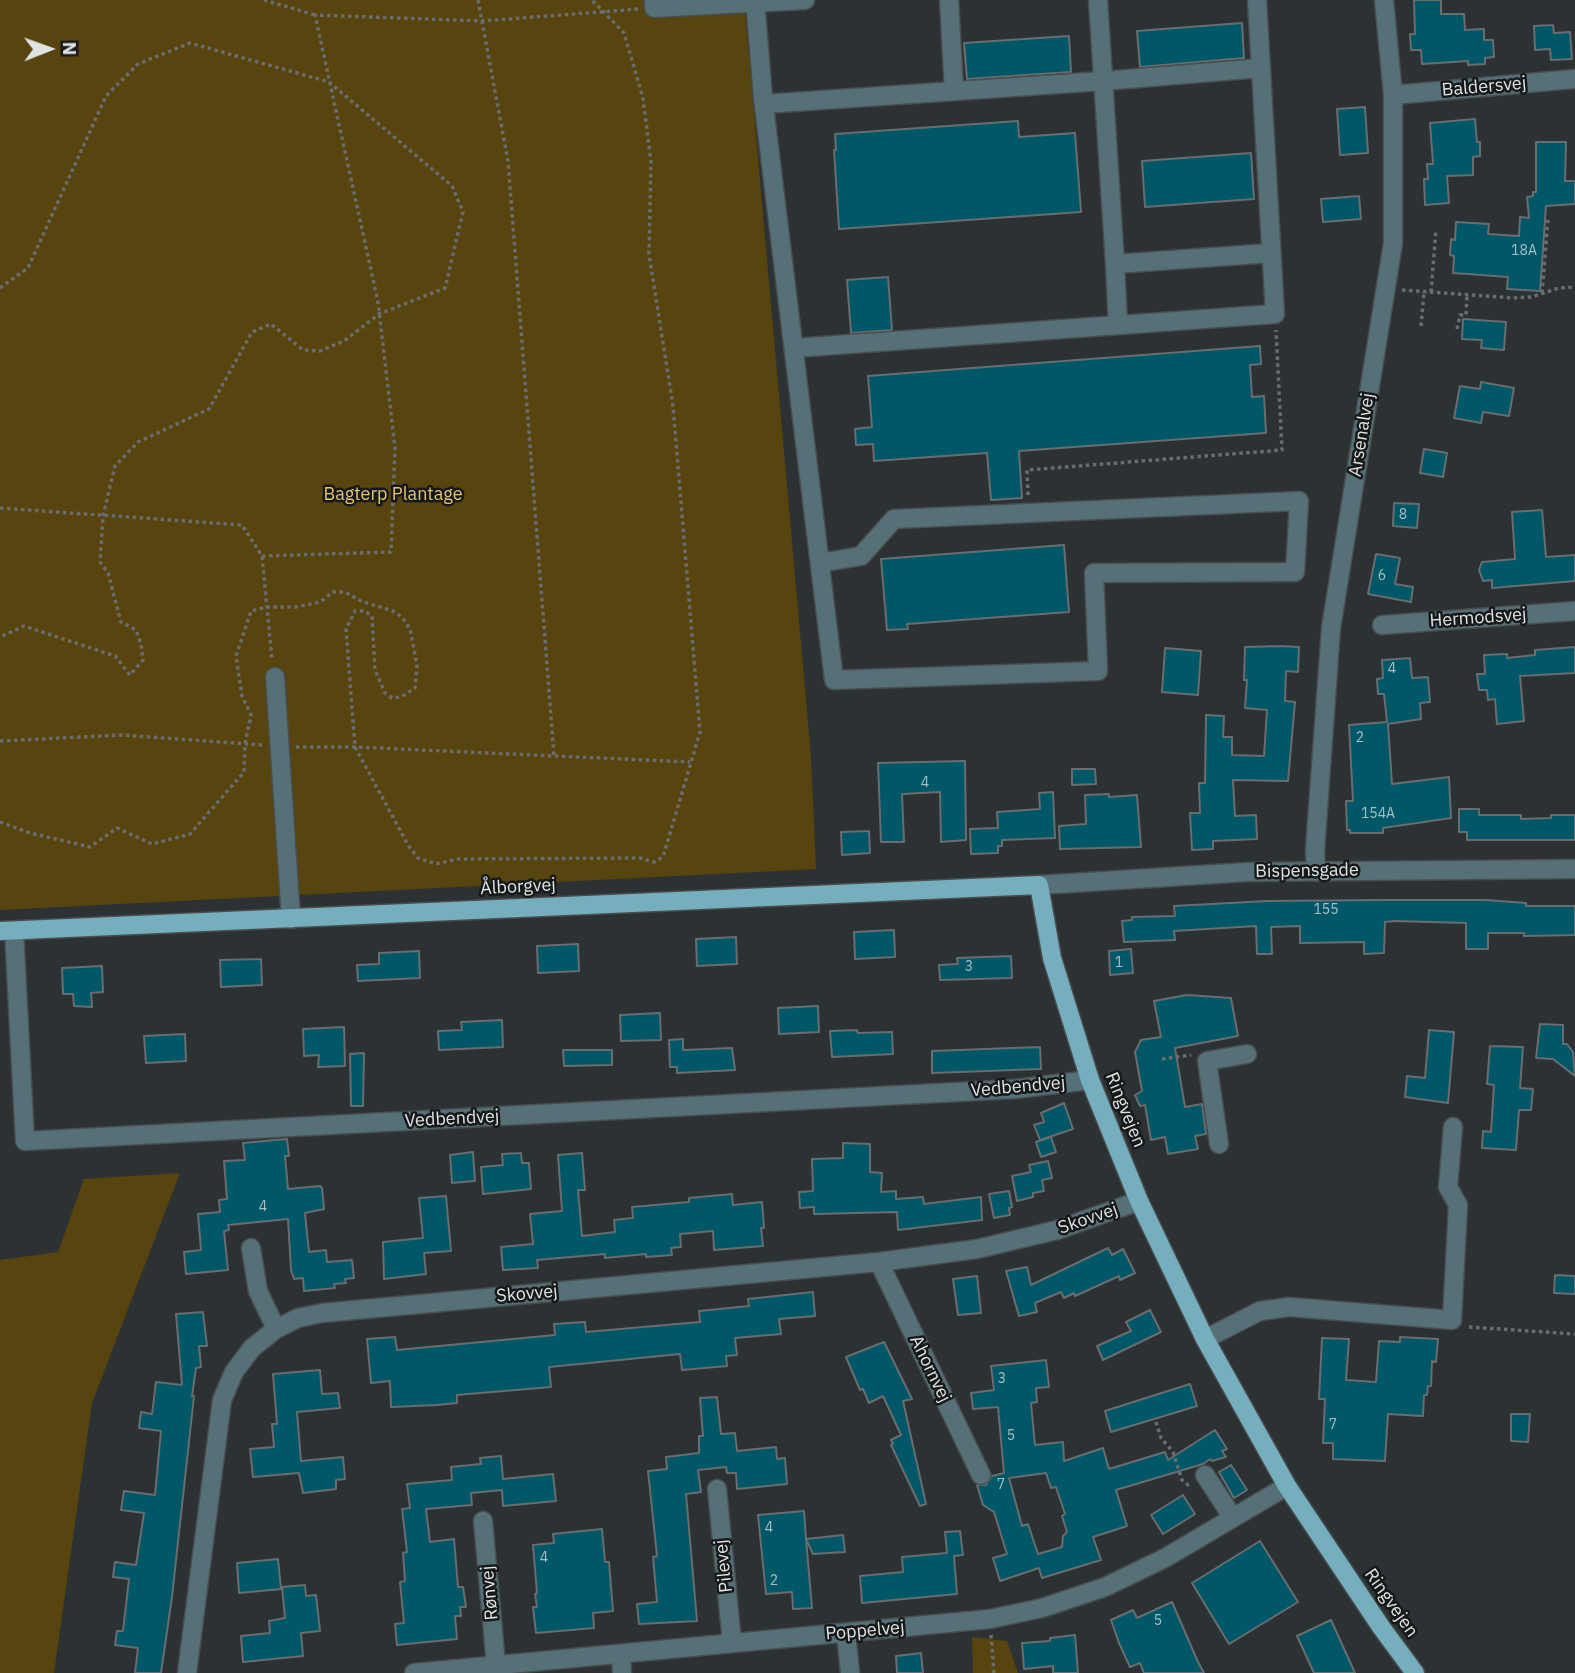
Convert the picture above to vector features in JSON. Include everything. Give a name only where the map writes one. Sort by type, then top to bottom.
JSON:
[{"type":"main road","name":"Ålborgvej","points":[[7,931],[1039,886]]},
{"type":"main road","name":"Ringvejen","points":[[1039,886],[1052,958],[1090,1080],[1139,1201],[1205,1339],[1287,1486],[1415,1673]]},
{"type":"street","points":[[654,4],[804,0]]},
{"type":"street","points":[[949,0],[954,91]]},
{"type":"street","points":[[1098,0],[1118,325]]},
{"type":"street","points":[[794,348],[1275,314],[1257,0]]},
{"type":"street","name":"Arsenalvej","points":[[1316,870],[1315,850],[1331,628],[1393,243],[1393,95],[1384,0]]},
{"type":"street","points":[[755,2],[764,104],[834,680],[1098,671],[1094,573],[1295,572],[1299,501],[894,519],[861,556],[820,563]]},
{"type":"street","points":[[764,104],[1261,68]]},
{"type":"street","name":"Baldersvej","points":[[1393,95],[1575,79]]},
{"type":"street","points":[[1115,264],[1271,253]]},
{"type":"street","name":"Hermodsvej","points":[[1382,625],[1575,611]]},
{"type":"street","points":[[275,677],[291,919]]},
{"type":"street","name":"Bispensgade","points":[[1039,886],[1248,872],[1575,869]]},
{"type":"street","name":"Vedbendvej","points":[[7,931],[25,1141],[1015,1089],[1090,1080]]},
{"type":"street","points":[[1219,1144],[1207,1061],[1247,1054]]},
{"type":"street","points":[[1205,1339],[1260,1311],[1289,1307],[1452,1320],[1458,1205],[1448,1187],[1453,1127]]},
{"type":"street","name":"Skovvej","points":[[187,1673],[222,1400],[234,1372],[252,1348],[276,1329],[298,1318],[322,1313],[879,1262],[977,1249],[1057,1230],[1139,1201]]},
{"type":"street","points":[[251,1248],[258,1292],[276,1329]]},
{"type":"street","name":"Ahornvej","points":[[879,1262],[981,1475]]},
{"type":"street","points":[[1205,1475],[1233,1518]]},
{"type":"street","name":"Poppelvej","points":[[414,1673],[990,1619],[1042,1608],[1105,1587],[1165,1558],[1287,1486]]},
{"type":"street","name":"Pilevej","points":[[717,1489],[732,1643]]},
{"type":"street","name":"Rønvej","points":[[483,1521],[496,1665]]},
{"type":"street","points":[[846,1633],[850,1673]]},
{"type":"street","points":[[621,1654],[622,1673]]},
{"type":"path","points":[[264,0],[315,15],[482,20],[603,11],[654,4]]},
{"type":"path","points":[[478,0],[508,161],[554,756]]},
{"type":"path","points":[[0,822],[30,833],[90,847],[117,828],[152,844],[190,834],[244,772],[251,715],[242,696],[236,656],[251,611],[266,607],[296,607],[320,602],[333,592],[345,592],[361,601],[393,611],[402,617],[410,629],[417,665],[415,688],[401,697],[392,698],[385,694],[375,670],[372,616],[364,611],[355,611],[345,629],[355,747],[408,845],[418,858],[436,864],[458,859],[640,858],[654,862],[663,857],[700,732],[673,406],[649,254],[651,162],[643,98],[624,33],[592,0]]},
{"type":"path","points":[[262,556],[391,552],[395,448],[379,314],[315,15]]},
{"type":"path","points":[[0,288],[28,268],[106,96],[138,64],[190,43],[329,82],[452,186],[463,212],[445,288],[379,314],[344,341],[320,351],[303,350],[271,324],[252,332],[209,409],[138,442],[115,466],[103,516],[100,562],[108,573],[121,622],[136,630],[141,644],[143,660],[130,675],[115,656],[24,626],[0,637]]},
{"type":"path","points":[[1542,293],[1548,219]]},
{"type":"path","points":[[1431,292],[1436,230]]},
{"type":"path","points":[[1386,288],[1511,298],[1531,297],[1559,288],[1575,287]]},
{"type":"path","points":[[1422,326],[1424,292]]},
{"type":"path","points":[[1457,329],[1460,315],[1466,315],[1467,295]]},
{"type":"path","points":[[1028,513],[1027,470],[1282,450],[1275,314]]},
{"type":"path","points":[[0,508],[242,525],[262,556],[275,677]]},
{"type":"path","points":[[0,741],[121,735],[280,747],[355,747],[690,762]]},
{"type":"path","points":[[1162,1059],[1194,1054],[1207,1061]]},
{"type":"path","points":[[1452,1320],[1460,1326],[1575,1334]]},
{"type":"path","points":[[1156,1422],[1161,1438],[1173,1452],[1182,1480],[1188,1485],[1205,1475]]},
{"type":"path","points":[[990,1619],[994,1673]]},
{"type":"green space","name":"Bagterp Plantage","points":[[0,0],[744,0],[811,756],[816,869],[0,910]]},
{"type":"green space","points":[[180,1173],[92,1403],[54,1673],[0,1673],[0,1260],[58,1252],[84,1179]]},
{"type":"green space","points":[[972,1637],[1007,1641],[1018,1673],[973,1673]]},
{"type":"building","points":[[1414,0],[1441,0],[1441,14],[1464,14],[1465,30],[1484,29],[1484,40],[1493,40],[1494,57],[1485,58],[1485,64],[1468,65],[1468,61],[1422,64],[1421,50],[1411,50],[1410,34],[1415,34]]},
{"type":"building","points":[[1242,23],[1244,58],[1140,67],[1137,31]]},
{"type":"building","points":[[1553,25],[1554,33],[1570,32],[1572,59],[1551,60],[1550,49],[1535,50],[1534,26]]},
{"type":"building","points":[[1069,36],[1071,72],[967,79],[964,43]]},
{"type":"building","points":[[1365,107],[1368,153],[1340,155],[1337,109]]},
{"type":"building","points":[[1475,119],[1480,156],[1473,157],[1473,175],[1447,176],[1449,203],[1425,205],[1424,179],[1428,179],[1427,164],[1433,164],[1430,123]]},
{"type":"building","points":[[1018,121],[1019,137],[1075,133],[1081,212],[839,229],[835,134]]},
{"type":"building","points":[[1536,142],[1566,142],[1565,181],[1575,181],[1575,204],[1546,206],[1540,291],[1507,289],[1508,277],[1453,273],[1454,256],[1450,255],[1451,239],[1455,240],[1456,222],[1489,224],[1488,234],[1519,236],[1520,217],[1529,218],[1527,197],[1536,192]]},
{"type":"building","points":[[1251,153],[1254,199],[1145,207],[1142,161]]},
{"type":"building","points":[[1359,196],[1361,219],[1323,222],[1321,199]]},
{"type":"building","points":[[888,277],[892,330],[851,333],[847,280]]},
{"type":"building","points":[[1463,319],[1506,322],[1504,350],[1481,348],[1482,340],[1462,339]]},
{"type":"building","points":[[1260,346],[1261,364],[1250,365],[1252,397],[1264,396],[1266,433],[1019,451],[1022,498],[991,500],[987,453],[874,461],[873,444],[856,445],[855,429],[872,427],[868,376]]},
{"type":"building","points":[[1481,382],[1514,388],[1509,416],[1483,412],[1481,423],[1454,418],[1460,386],[1480,389]]},
{"type":"building","points":[[1424,449],[1447,453],[1443,477],[1420,473]]},
{"type":"building","points":[[1394,503],[1419,504],[1417,528],[1393,526]]},
{"type":"building","points":[[1542,510],[1546,557],[1575,555],[1575,581],[1492,588],[1492,580],[1483,581],[1479,570],[1482,562],[1515,559],[1512,512]]},
{"type":"building","points":[[1064,545],[1069,612],[907,624],[908,629],[887,630],[881,559]]},
{"type":"building","points":[[1376,554],[1400,558],[1395,584],[1413,587],[1411,602],[1368,594]]},
{"type":"building","points":[[1245,647],[1299,647],[1298,672],[1286,671],[1285,701],[1295,702],[1288,781],[1233,780],[1235,816],[1256,815],[1257,839],[1213,841],[1213,849],[1192,850],[1190,813],[1200,813],[1199,783],[1205,783],[1206,715],[1224,716],[1223,737],[1232,737],[1232,755],[1264,756],[1267,710],[1245,708]]},
{"type":"building","points":[[1575,647],[1575,673],[1520,676],[1524,721],[1497,724],[1495,699],[1488,700],[1487,690],[1479,690],[1477,674],[1485,674],[1484,655],[1507,654],[1507,658],[1535,655],[1535,650]]},
{"type":"building","points":[[1165,648],[1201,651],[1198,695],[1162,692]]},
{"type":"building","points":[[1410,658],[1412,678],[1428,677],[1430,702],[1420,703],[1421,719],[1388,724],[1392,784],[1449,777],[1451,818],[1383,828],[1383,833],[1350,833],[1350,830],[1347,830],[1346,801],[1353,801],[1349,725],[1387,722],[1384,694],[1378,694],[1377,679],[1383,678],[1382,660]]},
{"type":"building","points":[[965,761],[966,840],[941,842],[940,792],[902,794],[904,842],[881,842],[878,763]]},
{"type":"building","points":[[1072,769],[1095,769],[1096,784],[1072,785]]},
{"type":"building","points":[[1053,792],[1055,838],[1002,840],[998,853],[971,854],[970,829],[998,828],[997,812],[1040,809],[1039,793]]},
{"type":"building","points":[[1109,794],[1109,797],[1137,795],[1141,847],[1060,849],[1059,826],[1086,824],[1085,795]]},
{"type":"building","points":[[1459,809],[1479,809],[1479,815],[1521,815],[1521,819],[1575,815],[1575,840],[1467,840],[1467,832],[1459,832]]},
{"type":"building","points":[[869,831],[870,853],[842,855],[841,832]]},
{"type":"building","points":[[1486,900],[1526,903],[1526,906],[1575,906],[1575,935],[1524,936],[1524,933],[1488,933],[1488,949],[1466,949],[1466,923],[1395,921],[1385,922],[1384,953],[1364,954],[1364,942],[1300,943],[1300,926],[1271,927],[1272,954],[1257,954],[1256,926],[1174,931],[1175,940],[1124,942],[1122,921],[1132,920],[1132,917],[1175,916],[1174,906],[1267,901]]},
{"type":"building","points":[[894,930],[895,957],[855,959],[854,932]]},
{"type":"building","points":[[736,937],[737,964],[697,966],[696,939]]},
{"type":"building","points":[[578,944],[579,971],[538,973],[537,946]]},
{"type":"building","points":[[1131,949],[1133,973],[1110,975],[1109,951]]},
{"type":"building","points":[[419,951],[420,978],[358,981],[357,965],[379,964],[379,953]]},
{"type":"building","points":[[1011,956],[1012,978],[940,980],[939,965],[958,964],[957,958]]},
{"type":"building","points":[[261,959],[262,985],[221,987],[220,960]]},
{"type":"building","points":[[102,966],[103,992],[91,993],[92,1007],[74,1006],[73,994],[63,994],[62,968]]},
{"type":"building","points":[[1187,995],[1231,998],[1238,1036],[1175,1048],[1185,1107],[1202,1104],[1206,1134],[1195,1136],[1198,1149],[1168,1154],[1165,1137],[1151,1140],[1145,1105],[1140,1106],[1135,1095],[1142,1091],[1135,1052],[1141,1040],[1161,1037],[1154,1001]]},
{"type":"building","points":[[818,1006],[819,1032],[779,1034],[778,1008]]},
{"type":"building","points":[[660,1013],[661,1040],[621,1041],[620,1015]]},
{"type":"building","points":[[502,1020],[503,1047],[439,1050],[438,1031],[462,1030],[461,1022]]},
{"type":"building","points":[[1540,1024],[1563,1025],[1563,1044],[1567,1044],[1573,1052],[1575,1076],[1553,1059],[1536,1058]]},
{"type":"building","points":[[344,1027],[345,1066],[318,1067],[319,1055],[304,1056],[303,1029]]},
{"type":"building","points":[[857,1030],[858,1033],[892,1032],[893,1054],[832,1057],[830,1031]]},
{"type":"building","points":[[1429,1030],[1454,1032],[1448,1103],[1405,1097],[1407,1076],[1425,1078]]},
{"type":"building","points":[[185,1034],[186,1061],[146,1063],[144,1036]]},
{"type":"building","points":[[683,1039],[683,1050],[732,1048],[735,1070],[677,1073],[677,1067],[670,1067],[669,1040]]},
{"type":"building","points":[[1490,1046],[1523,1047],[1520,1088],[1533,1089],[1531,1110],[1519,1110],[1516,1150],[1482,1148],[1483,1131],[1491,1132],[1494,1085],[1487,1084]]},
{"type":"building","points":[[1040,1047],[1041,1069],[932,1073],[932,1051]]},
{"type":"building","points":[[563,1050],[612,1050],[612,1065],[564,1066]]},
{"type":"building","points":[[364,1053],[363,1106],[351,1106],[350,1054]]},
{"type":"building","points":[[1064,1103],[1073,1129],[1040,1140],[1034,1125],[1044,1122],[1041,1113]]},
{"type":"building","points":[[1051,1137],[1056,1152],[1041,1157],[1036,1142]]},
{"type":"building","points":[[287,1139],[289,1156],[285,1156],[288,1189],[322,1188],[324,1209],[305,1213],[309,1252],[326,1250],[327,1262],[352,1260],[354,1278],[345,1279],[346,1283],[334,1284],[335,1288],[304,1291],[303,1278],[294,1279],[291,1270],[288,1219],[228,1225],[229,1230],[224,1231],[228,1270],[186,1274],[184,1252],[201,1250],[198,1214],[220,1212],[219,1200],[227,1199],[224,1161],[245,1160],[243,1143]]},
{"type":"building","points":[[843,1143],[870,1144],[870,1172],[882,1173],[881,1192],[896,1191],[896,1199],[923,1197],[924,1204],[981,1197],[982,1220],[898,1230],[897,1212],[814,1214],[814,1207],[800,1208],[799,1192],[813,1191],[812,1159],[843,1158]]},
{"type":"building","points":[[473,1152],[475,1181],[452,1183],[450,1155]]},
{"type":"building","points":[[521,1153],[522,1163],[529,1163],[531,1189],[483,1194],[481,1167],[503,1165],[502,1154]]},
{"type":"building","points":[[582,1153],[585,1190],[578,1190],[582,1236],[615,1232],[614,1220],[633,1218],[632,1207],[689,1202],[689,1198],[732,1194],[733,1205],[762,1202],[763,1246],[714,1250],[713,1231],[680,1234],[681,1247],[671,1248],[672,1255],[646,1257],[646,1254],[605,1258],[605,1254],[537,1260],[538,1268],[503,1270],[501,1247],[533,1244],[530,1214],[562,1211],[558,1155]]},
{"type":"building","points":[[1048,1161],[1052,1178],[1042,1180],[1044,1191],[1017,1201],[1012,1176],[1031,1172],[1029,1165]]},
{"type":"building","points":[[1009,1191],[1012,1207],[1009,1208],[1010,1215],[994,1218],[989,1194]]},
{"type":"building","points":[[446,1196],[451,1251],[424,1253],[426,1274],[384,1279],[383,1242],[423,1238],[419,1198]]},
{"type":"building","points":[[1108,1248],[1112,1255],[1123,1249],[1135,1273],[1120,1280],[1119,1276],[1075,1296],[1074,1293],[1064,1298],[1061,1292],[1035,1303],[1037,1312],[1019,1316],[1006,1271],[1027,1267],[1031,1285]]},
{"type":"building","points":[[1555,1275],[1575,1276],[1575,1294],[1554,1293]]},
{"type":"building","points":[[977,1276],[981,1313],[958,1315],[953,1279]]},
{"type":"building","points":[[813,1292],[815,1316],[779,1319],[781,1334],[735,1338],[737,1355],[726,1356],[727,1366],[682,1370],[680,1354],[549,1367],[551,1387],[457,1395],[457,1403],[437,1405],[391,1407],[390,1381],[371,1383],[367,1339],[395,1337],[397,1350],[555,1335],[554,1324],[585,1322],[586,1332],[700,1322],[699,1311],[749,1306],[748,1299]]},
{"type":"building","points":[[1150,1310],[1161,1332],[1103,1360],[1097,1346],[1131,1331],[1126,1322]]},
{"type":"building","points":[[203,1312],[207,1346],[199,1346],[201,1367],[196,1368],[192,1396],[172,1597],[161,1673],[135,1673],[138,1648],[115,1645],[117,1631],[123,1631],[129,1579],[113,1577],[115,1562],[136,1565],[144,1513],[121,1510],[124,1491],[155,1495],[161,1431],[139,1428],[141,1412],[152,1414],[156,1382],[182,1385],[176,1314]]},
{"type":"building","points":[[1400,1337],[1438,1339],[1436,1362],[1432,1361],[1431,1386],[1428,1386],[1427,1395],[1424,1395],[1423,1416],[1388,1414],[1385,1461],[1333,1459],[1333,1443],[1323,1443],[1325,1399],[1319,1399],[1322,1338],[1349,1339],[1346,1380],[1376,1382],[1379,1341],[1400,1342]]},
{"type":"building","points":[[884,1342],[912,1399],[903,1401],[926,1504],[920,1506],[891,1445],[891,1440],[901,1435],[883,1396],[869,1403],[863,1389],[860,1390],[846,1357]]},
{"type":"building","points":[[1046,1360],[1049,1387],[1036,1388],[1037,1402],[1031,1403],[1035,1445],[1063,1442],[1064,1461],[1103,1448],[1109,1469],[1165,1452],[1168,1460],[1215,1430],[1227,1449],[1222,1451],[1226,1457],[1212,1461],[1210,1459],[1203,1464],[1116,1490],[1127,1526],[1093,1537],[1101,1560],[1042,1578],[1039,1568],[1000,1581],[993,1558],[1007,1554],[994,1512],[983,1505],[977,1485],[986,1485],[992,1476],[1004,1473],[998,1407],[973,1409],[971,1393],[994,1390],[991,1366]],"holes":[[[1046,1473],[1051,1488],[1056,1487],[1065,1514],[1062,1516],[1067,1532],[1063,1536],[1062,1547],[1038,1554],[1028,1524],[1022,1526],[1009,1478]]]},
{"type":"building","points":[[320,1370],[322,1394],[338,1393],[340,1408],[297,1412],[301,1461],[343,1457],[345,1479],[336,1480],[336,1489],[303,1493],[299,1473],[253,1477],[250,1449],[274,1447],[272,1424],[277,1424],[273,1374]]},
{"type":"building","points":[[1190,1384],[1197,1406],[1111,1432],[1105,1411]]},
{"type":"building","points":[[717,1397],[721,1434],[735,1433],[737,1451],[776,1447],[777,1459],[785,1458],[787,1484],[737,1489],[736,1473],[727,1473],[726,1467],[698,1470],[701,1492],[686,1494],[697,1621],[639,1624],[637,1604],[657,1602],[653,1557],[657,1556],[648,1471],[667,1469],[666,1457],[699,1453],[699,1436],[703,1436],[700,1398]]},
{"type":"building","points":[[1511,1414],[1530,1414],[1528,1442],[1511,1441]]},
{"type":"building","points":[[501,1456],[503,1479],[553,1474],[556,1501],[503,1506],[502,1490],[471,1493],[472,1505],[426,1509],[430,1542],[454,1539],[458,1587],[463,1587],[466,1607],[460,1607],[461,1616],[455,1616],[457,1639],[397,1645],[395,1624],[404,1623],[400,1582],[405,1581],[403,1553],[407,1552],[402,1509],[410,1508],[407,1484],[452,1480],[451,1467],[481,1464],[480,1458]]},
{"type":"building","points":[[1231,1465],[1247,1490],[1234,1498],[1219,1472]]},
{"type":"building","points":[[1183,1495],[1195,1514],[1163,1534],[1151,1515]]},
{"type":"building","points":[[804,1511],[812,1608],[793,1609],[792,1592],[766,1594],[758,1515]]},
{"type":"building","points":[[602,1529],[605,1562],[609,1562],[613,1611],[593,1613],[594,1628],[536,1633],[533,1607],[537,1607],[537,1593],[533,1545],[554,1543],[553,1534]]},
{"type":"building","points":[[960,1531],[963,1555],[954,1556],[957,1594],[862,1603],[860,1576],[903,1572],[902,1557],[947,1553],[945,1532]]},
{"type":"building","points":[[843,1535],[845,1552],[813,1554],[806,1539]]},
{"type":"building","points":[[1260,1541],[1298,1602],[1229,1644],[1192,1583]]},
{"type":"building","points":[[278,1559],[281,1589],[239,1593],[237,1563]]},
{"type":"building","points":[[305,1585],[306,1596],[316,1595],[320,1631],[301,1633],[303,1656],[243,1662],[241,1636],[270,1633],[269,1621],[285,1618],[282,1587]]},
{"type":"building","points":[[1172,1602],[1204,1673],[1144,1673],[1140,1663],[1130,1667],[1119,1643],[1111,1620],[1133,1610],[1137,1618]]},
{"type":"building","points":[[1331,1620],[1355,1673],[1314,1673],[1297,1636]]},
{"type":"building","points":[[1075,1635],[1078,1673],[1053,1673],[1053,1666],[1024,1669],[1022,1643],[1050,1641],[1050,1638]]},
{"type":"building","points":[[921,1653],[923,1673],[897,1673],[896,1656]]}]
